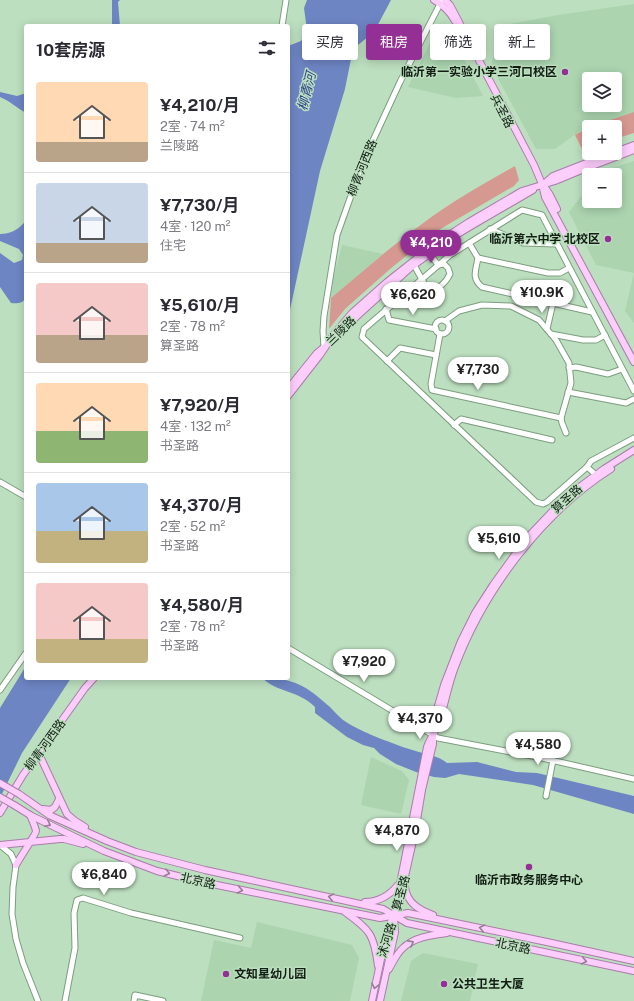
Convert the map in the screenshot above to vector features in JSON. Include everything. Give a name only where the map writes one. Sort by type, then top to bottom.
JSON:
[{"type":"main road","name":"兵圣路","points":[[440,1],[453,18],[535,175],[550,195],[634,354]]},
{"type":"main road","name":"兰陵路","points":[[622,150],[634,145]]},
{"type":"main road","name":"兰陵路","points":[[324,348],[352,314],[408,265],[440,240],[522,191],[555,181],[584,168],[634,150]]},
{"type":"main road","name":"兰陵路","points":[[324,348],[390,285],[414,265],[471,226],[553,176],[595,160]]},
{"type":"main road","name":"兵圣路","points":[[542,184],[545,197],[634,362]]},
{"type":"main road","points":[[290,386],[316,353],[324,348]]},
{"type":"main road","points":[[290,393],[324,348]]},
{"type":"main road","name":"算圣路","points":[[394,916],[395,902],[416,832],[420,789],[429,750],[433,744],[432,734],[434,722],[451,664],[475,613],[526,539],[566,497],[634,450]]},
{"type":"main road","name":"算圣路","points":[[432,734],[438,724],[448,687],[465,643],[479,615],[516,559],[529,542],[569,500],[606,472],[634,455]]},
{"type":"main road","name":"柳青河西路","points":[[0,813],[23,775],[92,680]]},
{"type":"main road","points":[[39,754],[67,814],[107,841]]},
{"type":"main road","name":"北京路","points":[[0,782],[49,815],[107,841],[136,852],[205,870],[382,909],[407,923],[634,971]]},
{"type":"main road","name":"北京路","points":[[0,797],[30,815],[104,850],[157,871],[202,882],[380,918],[408,913],[634,961]]},
{"type":"main road","points":[[39,808],[51,810],[55,807],[59,799]]},
{"type":"main road","points":[[16,865],[21,854],[36,832],[30,815]]},
{"type":"main road","points":[[0,845],[64,839],[104,850]]},
{"type":"main road","points":[[356,903],[374,902],[384,898],[402,882],[406,894],[418,909],[449,922]]},
{"type":"main road","points":[[342,910],[361,924],[371,935],[376,947],[379,970]]},
{"type":"main road","name":"沭河路","points":[[372,1001],[387,931],[394,916]]},
{"type":"main road","name":"沭河路","points":[[380,1001],[395,932],[394,916]]},
{"type":"main road","points":[[387,972],[402,949],[409,943],[425,936],[451,932]]},
{"type":"street","points":[[282,24],[286,0]]},
{"type":"street","name":"柳青河西路","points":[[324,348],[323,331],[326,296],[337,235],[363,162],[440,1]]},
{"type":"street","points":[[634,391],[542,215],[522,210],[450,255],[364,329],[362,337],[536,502],[543,504],[547,502],[587,467],[591,461],[634,438]]},
{"type":"street","points":[[490,229],[523,243],[556,244]]},
{"type":"street","points":[[469,243],[478,258],[474,275],[477,283],[482,287],[592,312]]},
{"type":"street","points":[[430,254],[438,265]]},
{"type":"street","points":[[478,258],[548,272],[560,273],[569,268]]},
{"type":"street","points":[[414,265],[425,285],[432,289],[437,289],[446,281],[450,274],[448,268],[444,264],[438,265]]},
{"type":"street","points":[[549,331],[553,303]]},
{"type":"street","points":[[436,329],[438,322],[445,321],[459,311],[482,305],[511,306],[539,320],[556,340],[569,363],[571,383],[561,418],[566,433]]},
{"type":"street","points":[[386,309],[389,320],[436,329],[440,334],[431,384],[432,390],[561,418]]},
{"type":"street","points":[[440,334],[444,334],[448,331],[449,326],[445,321]]},
{"type":"street","points":[[549,331],[583,340],[596,340],[604,335]]},
{"type":"street","points":[[387,361],[400,348],[436,355]]},
{"type":"street","points":[[569,368],[576,367],[608,374],[622,369]]},
{"type":"street","points":[[568,392],[626,403],[634,399]]},
{"type":"street","points":[[454,425],[461,420],[552,440]]},
{"type":"street","points":[[587,467],[596,475]]},
{"type":"street","points":[[0,479],[24,493]]},
{"type":"street","points":[[0,482],[24,496]]},
{"type":"street","points":[[290,649],[438,738],[553,760],[634,779]]},
{"type":"street","points":[[290,652],[423,732],[542,755],[634,775]]},
{"type":"street","points":[[0,690],[24,656]]},
{"type":"street","points":[[547,795],[553,760]]},
{"type":"street","points":[[0,845],[11,854],[16,865],[13,887],[12,914],[16,939],[23,963],[38,1001]]},
{"type":"street","points":[[65,1001],[74,948],[74,913],[77,900],[83,898],[131,913],[240,938]]},
{"type":"street","points":[[134,1001],[135,995],[163,1001]]},
{"type":"shaded area","name":"临沂第一实验小学三河口校区","points":[[634,4],[634,112],[610,120],[582,120],[582,130],[555,149],[536,149],[491,65],[494,54],[494,60],[550,60],[550,24],[509,24]]},
{"type":"shaded area","points":[[430,43],[430,60],[464,60],[483,96],[456,98],[408,87]]},
{"type":"shaded area","points":[[634,112],[634,133],[622,137],[622,120],[610,120]]},
{"type":"shaded area","points":[[582,131],[582,149],[575,135]]},
{"type":"shaded area","name":"临沂第六中学 北校区","points":[[634,161],[634,273],[596,265],[569,212],[582,195],[582,208],[622,208],[622,168],[612,168]]},
{"type":"shaded area","points":[[515,166],[519,180],[514,186],[437,231],[390,269],[345,309],[329,329],[331,298],[387,251],[444,208]]},
{"type":"shaded area","points":[[342,245],[383,254],[331,298],[334,275]]},
{"type":"shaded area","points":[[634,273],[634,323],[625,311]]},
{"type":"shaded area","points":[[371,757],[402,771],[409,780],[401,814],[361,805]]},
{"type":"shaded area","points":[[257,922],[352,945],[359,958],[350,1001],[201,1001],[214,940],[251,948]]},
{"type":"shaded area","points":[[423,953],[478,964],[470,1001],[401,1001],[411,961]]},
{"type":"water","points":[[112,0],[120,0],[118,2],[120,24],[112,24]]},
{"type":"water","points":[[307,0],[391,0],[378,24],[366,24],[366,38],[358,45],[358,24],[306,24],[304,8]]},
{"type":"water","name":"柳青河","points":[[302,39],[302,60],[351,60],[345,89],[320,171],[290,310],[290,45]]},
{"type":"water","points":[[0,92],[17,96],[24,94],[24,112],[7,100],[0,97]]},
{"type":"water","points":[[24,223],[24,300],[20,303],[11,303],[0,287],[0,253],[14,263],[22,260],[23,255],[19,249],[0,241],[0,234],[8,233]]},
{"type":"water","points":[[24,669],[24,680],[70,680],[22,753],[0,798],[0,708]]},
{"type":"water","points":[[264,680],[283,680],[299,685],[314,694],[343,720],[352,726],[382,739],[437,757],[447,763],[477,762],[516,772],[537,773],[634,796],[634,814],[533,785],[459,774],[445,778],[434,777],[416,772],[396,764],[380,754],[374,748],[363,745],[347,737],[315,713],[315,707],[308,701]]},
{"type":"place","name":"临沂第一实验小学三河口校区","points":[[565,72]]},
{"type":"place","name":"临沂第六中学 北校区","points":[[608,239]]},
{"type":"place","name":"临沂市政务服务中心","points":[[529,867]]},
{"type":"place","name":"文知星幼儿园","points":[[226,974]]},
{"type":"place","name":"公共卫生大厦","points":[[444,984]]}]
